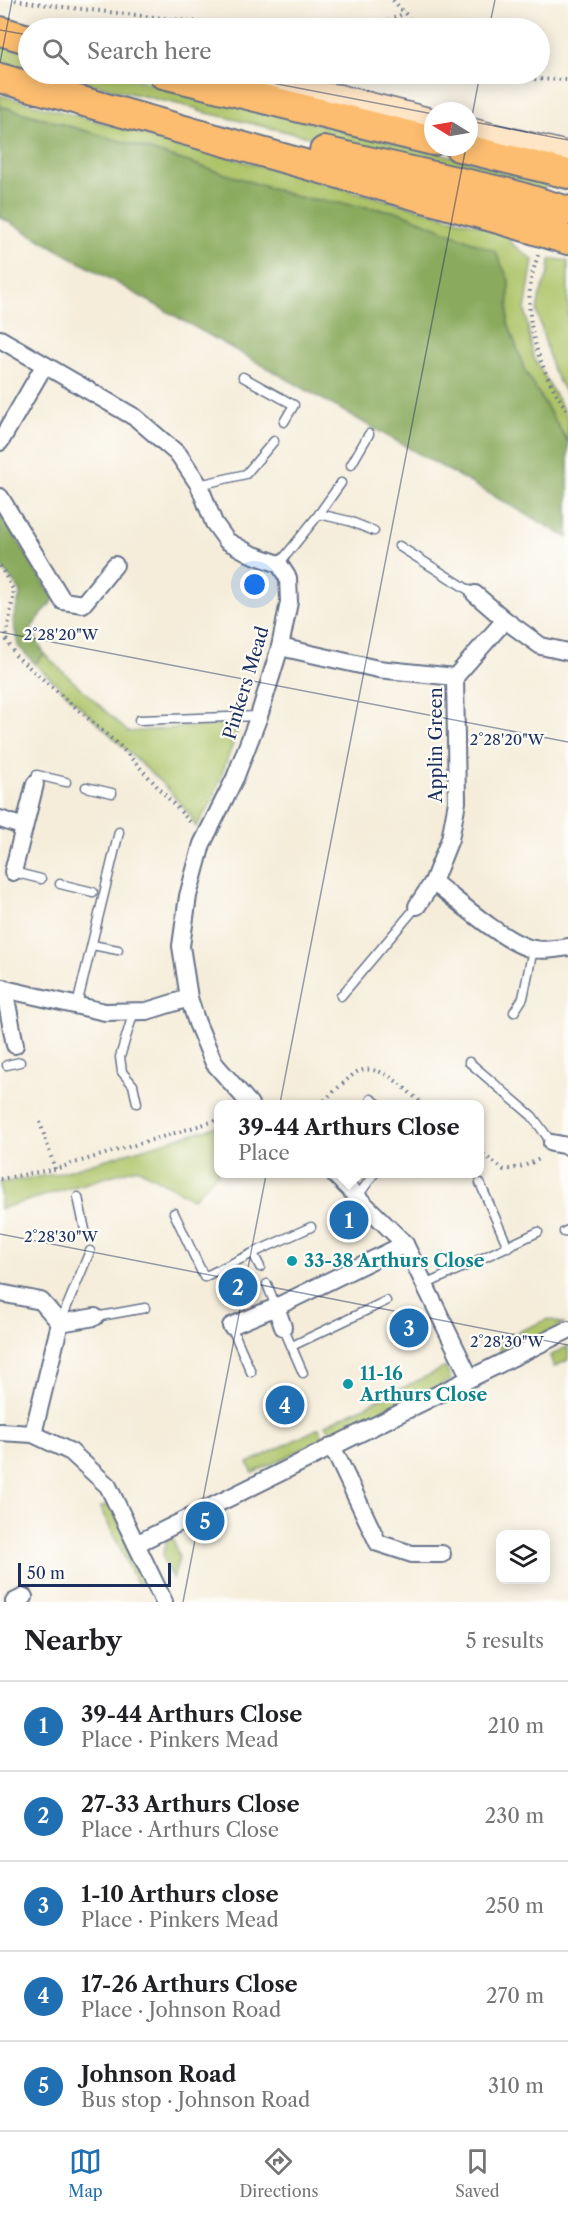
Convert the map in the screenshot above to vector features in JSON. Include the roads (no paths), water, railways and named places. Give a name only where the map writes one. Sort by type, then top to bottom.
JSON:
[{"type":"highway","points":[[0,31],[18,36]]},
{"type":"highway","points":[[0,78],[18,82]]},
{"type":"highway","points":[[0,78],[18,83]]},
{"type":"highway","points":[[21,84],[502,219],[568,240]]},
{"type":"highway","points":[[27,84],[508,193],[568,211]]},
{"type":"highway","points":[[207,84],[424,139]]},
{"type":"highway","points":[[478,152],[568,174]]},
{"type":"main road","points":[[242,84],[340,97],[424,119]]},
{"type":"main road","points":[[478,132],[568,154]]},
{"type":"street","points":[[0,339],[136,418],[179,455],[199,485],[213,523],[227,541],[279,564]]},
{"type":"street","points":[[0,442],[44,366]]},
{"type":"street","points":[[0,497],[63,601],[83,604],[115,565]]},
{"type":"street","name":"Pinkers Mead","points":[[246,1100],[214,1063],[197,1023],[189,998],[182,946],[188,896],[202,844],[235,778],[259,716],[280,647],[289,602],[288,578],[279,564]]},
{"type":"street","points":[[475,594],[505,620],[541,646],[568,652]]},
{"type":"street","name":"Applin Green","points":[[417,906],[433,882],[450,839],[457,802],[455,677],[505,620]]},
{"type":"street","name":"Applin Green","points":[[280,647],[378,669],[455,677]]},
{"type":"street","points":[[13,872],[35,783]]},
{"type":"street","points":[[0,819],[24,826]]},
{"type":"street","points":[[433,882],[506,937],[527,948],[568,947]]},
{"type":"street","points":[[15,1045],[2,988],[105,1012],[147,1011],[189,998]]},
{"type":"street","points":[[339,1178],[405,1244],[470,1378]]},
{"type":"street","points":[[231,1326],[276,1307],[405,1244]]},
{"type":"street","points":[[0,1293],[41,1301],[60,1323]]},
{"type":"street","points":[[276,1307],[283,1327]]},
{"type":"street","points":[[60,1323],[95,1317]]},
{"type":"street","points":[[33,1434],[60,1323]]},
{"type":"street","points":[[136,1544],[274,1478],[332,1446],[568,1330]]},
{"type":"street","points":[[0,1432],[33,1434],[72,1452],[108,1486],[164,1602]]},
{"type":"street","points":[[332,1446],[378,1543],[412,1554],[442,1554]]},
{"type":"lane","points":[[243,377],[294,405],[284,422]]},
{"type":"lane","points":[[351,465],[369,434]]},
{"type":"lane","points":[[199,485],[246,474],[274,441]]},
{"type":"lane","points":[[279,564],[341,483]]},
{"type":"lane","points":[[319,514],[349,521],[374,531]]},
{"type":"lane","points":[[399,546],[475,594]]},
{"type":"lane","points":[[139,720],[259,716]]},
{"type":"lane","points":[[35,783],[37,775],[66,782]]},
{"type":"lane","points":[[86,787],[112,793]]},
{"type":"lane","points":[[77,1005],[119,832]]},
{"type":"lane","points":[[13,872],[41,879]]},
{"type":"lane","points":[[60,884],[93,892]]},
{"type":"lane","points":[[341,996],[417,906]]},
{"type":"lane","points":[[92,945],[118,950]]},
{"type":"lane","points":[[514,1012],[523,998],[532,948]]},
{"type":"lane","points":[[134,1011],[120,1057],[122,1072],[133,1085],[137,1103]]},
{"type":"lane","points":[[7,1065],[20,1062]]},
{"type":"lane","points":[[469,1062],[532,1116],[555,1149]]},
{"type":"lane","points":[[357,1197],[370,1178]]},
{"type":"lane","points":[[480,1183],[508,1247]]},
{"type":"lane","points":[[78,1197],[85,1230]]},
{"type":"lane","points":[[174,1213],[204,1277],[311,1227]]},
{"type":"lane","points":[[425,1285],[538,1232]]},
{"type":"lane","points":[[60,1323],[90,1251]]},
{"type":"lane","points":[[253,1253],[260,1267]]},
{"type":"lane","points":[[267,1284],[276,1307]]},
{"type":"lane","points":[[292,1346],[386,1301]]},
{"type":"lane","points":[[95,1317],[145,1308]]},
{"type":"lane","points":[[231,1326],[251,1372]]},
{"type":"lane","points":[[283,1327],[303,1373]]},
{"type":"place","name":"39-44 Arthurs Close","points":[[349,1220]]},
{"type":"place","name":"33-38 Arthurs Close","points":[[292,1261]]},
{"type":"place","name":"27-33 Arthurs Close","points":[[238,1287]]},
{"type":"place","name":"1-10 Arthurs close","points":[[409,1328]]},
{"type":"place","name":"11-16 Arthurs Close","points":[[348,1384]]},
{"type":"place","name":"17-26 Arthurs Close","points":[[285,1405]]},
{"type":"place","name":"Johnson Road","points":[[205,1521]]}]
